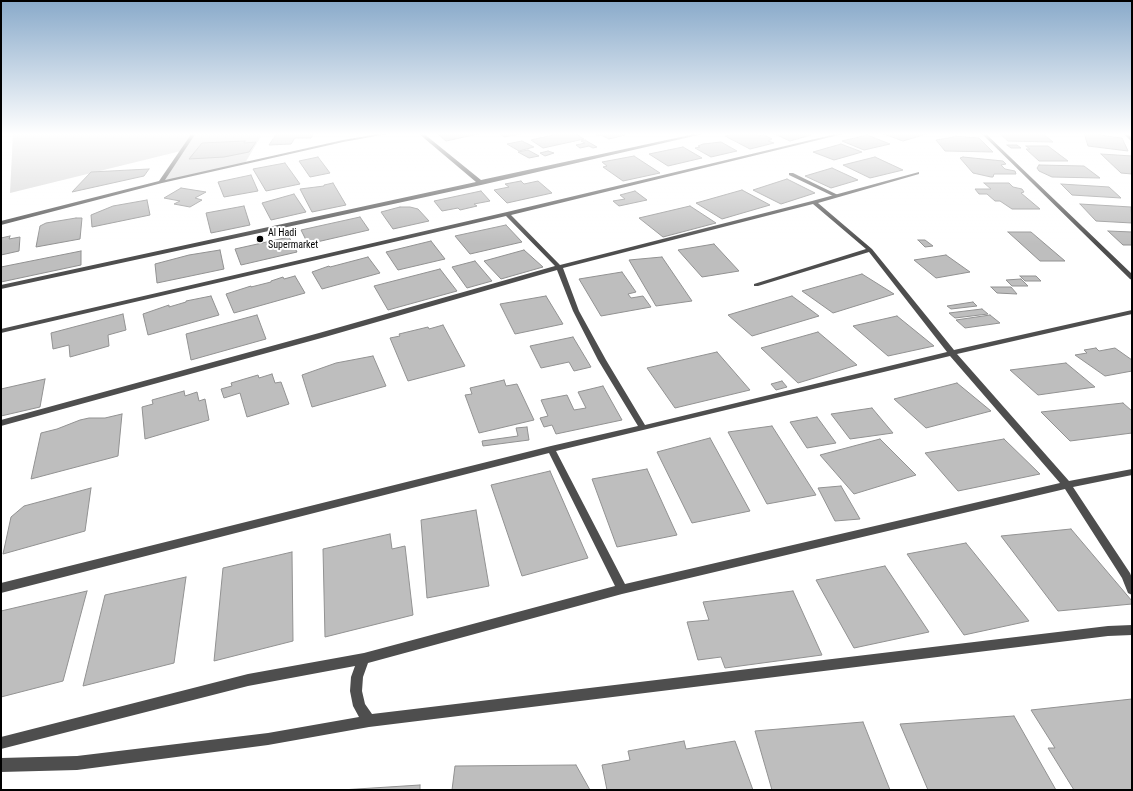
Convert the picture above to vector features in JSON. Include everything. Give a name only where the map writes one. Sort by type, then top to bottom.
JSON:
[{"type":"street","points":[[161,182],[169,170]]},
{"type":"street","points":[[1,223],[212,170]]},
{"type":"street","points":[[464,170],[480,183]]},
{"type":"street","points":[[1,287],[539,170]]},
{"type":"street","points":[[1,331],[691,170]]},
{"type":"street","points":[[1021,170],[1132,278]]},
{"type":"street","points":[[1,423],[322,335],[559,267],[814,202],[917,173]]},
{"type":"street","points":[[791,174],[836,196]]},
{"type":"street","points":[[814,202],[870,250],[952,353],[1067,485],[1126,576],[1132,590]]},
{"type":"street","points":[[507,214],[559,267],[576,311],[602,360],[643,428]]},
{"type":"street","points":[[756,286],[870,250]]},
{"type":"street","points":[[1,588],[551,449],[952,353],[1132,312]]},
{"type":"street","points":[[551,449],[622,589]]},
{"type":"street","points":[[1,743],[248,680],[364,660],[622,589],[1067,485],[1131,474]]},
{"type":"street","points":[[1,764],[77,763],[268,739],[369,722],[1108,631],[1132,630]]},
{"type":"street","points":[[364,660],[357,677],[356,691],[359,706],[369,722]]},
{"type":"shaded area","points":[[11,170],[104,170],[10,193]]},
{"type":"shaded area","points":[[169,170],[214,170],[161,182]]},
{"type":"building","points":[[148,170],[144,176],[72,192],[91,172]]},
{"type":"building","points":[[254,170],[290,170],[300,184],[266,191]]},
{"type":"building","points":[[305,170],[328,170],[330,173],[310,177]]},
{"type":"building","points":[[607,170],[655,170],[660,173],[623,181]]},
{"type":"building","points":[[826,170],[836,170],[858,180],[831,188],[805,176]]},
{"type":"building","points":[[853,170],[903,170],[870,178]]},
{"type":"building","points":[[970,170],[1010,170],[1015,171],[1016,174],[994,174],[993,177],[991,177],[973,173]]},
{"type":"building","points":[[1038,170],[1089,170],[1100,178],[1052,177]]},
{"type":"building","points":[[1118,170],[1132,170],[1132,174],[1121,173]]},
{"type":"building","points":[[251,175],[258,191],[224,197],[218,182]]},
{"type":"building","points":[[787,179],[815,193],[781,204],[753,190]]},
{"type":"building","points":[[521,181],[524,184],[538,181],[552,193],[507,203],[494,190],[509,187],[505,184]]},
{"type":"building","points":[[333,183],[346,205],[312,212],[300,189],[324,186]]},
{"type":"building","points":[[984,183],[1009,183],[1013,187],[1022,189],[1024,192],[1021,193],[1040,209],[1012,209],[1000,201],[995,201],[987,194],[979,194],[975,189],[991,189]]},
{"type":"building","points":[[1061,184],[1109,187],[1121,198],[1072,195]]},
{"type":"building","points":[[181,188],[206,192],[195,198],[202,200],[190,207],[174,204],[180,201],[164,198]]},
{"type":"building","points":[[742,190],[770,205],[722,219],[696,203]]},
{"type":"building","points":[[481,191],[490,201],[474,204],[477,206],[460,210],[458,208],[442,211],[434,201]]},
{"type":"building","points":[[635,191],[647,200],[619,206],[613,201],[625,199],[620,195]]},
{"type":"building","points":[[294,194],[306,212],[271,220],[262,203]]},
{"type":"building","points":[[147,200],[150,215],[92,227],[91,215],[113,206]]},
{"type":"building","points":[[1080,204],[1131,207],[1132,223],[1096,221]]},
{"type":"building","points":[[244,206],[250,225],[211,233],[206,213]]},
{"type":"building","points":[[690,206],[716,223],[663,237],[639,218]]},
{"type":"building","points":[[400,207],[418,209],[429,221],[393,229],[381,212]]},
{"type":"building","points":[[360,217],[369,230],[308,244],[301,230]]},
{"type":"building","points":[[82,218],[80,239],[36,247],[40,226],[46,223]]},
{"type":"building","points":[[506,225],[522,242],[470,254],[455,236]]},
{"type":"building","points":[[1108,231],[1132,232],[1132,245],[1123,245]]},
{"type":"building","points":[[1008,232],[1031,232],[1065,261],[1040,261]]},
{"type":"building","points":[[10,236],[9,239],[20,237],[19,251],[1,255],[1,238]]},
{"type":"building","points":[[289,237],[297,252],[241,265],[235,249]]},
{"type":"building","points":[[918,240],[925,240],[933,246],[925,247]]},
{"type":"building","points":[[431,241],[445,259],[398,270],[386,252]]},
{"type":"building","points":[[714,244],[739,271],[702,277],[678,250]]},
{"type":"building","points":[[220,250],[224,269],[157,283],[155,264],[189,255]]},
{"type":"building","points":[[524,250],[543,267],[501,279],[484,261]]},
{"type":"building","points":[[81,251],[81,265],[1,282],[1,267]]},
{"type":"building","points":[[946,255],[970,272],[936,278],[914,260]]},
{"type":"building","points":[[368,257],[380,273],[322,289],[312,272],[329,266]]},
{"type":"building","points":[[662,257],[692,301],[656,306],[629,260]]},
{"type":"building","points":[[475,261],[492,281],[467,288],[452,267]]},
{"type":"building","points":[[440,269],[457,291],[388,310],[374,286]]},
{"type":"building","points":[[622,272],[636,292],[628,294],[631,298],[643,296],[651,307],[601,316],[579,279]]},
{"type":"building","points":[[862,274],[894,294],[833,313],[802,291]]},
{"type":"building","points":[[295,276],[305,293],[234,313],[226,294],[251,286],[271,282],[283,277],[284,279]]},
{"type":"building","points":[[1020,276],[1036,276],[1041,281],[1025,281]]},
{"type":"building","points":[[1021,279],[1028,286],[1012,286],[1006,280]]},
{"type":"building","points":[[991,287],[1011,287],[1017,294],[997,293]]},
{"type":"building","points":[[211,296],[219,315],[148,335],[143,314],[169,305],[169,307],[186,301]]},
{"type":"building","points":[[546,296],[563,324],[515,334],[500,304]]},
{"type":"building","points":[[792,296],[819,316],[752,336],[728,315]]},
{"type":"building","points":[[973,302],[977,306],[951,309],[947,306]]},
{"type":"building","points":[[982,309],[988,314],[955,318],[949,313]]},
{"type":"building","points":[[123,314],[126,330],[108,335],[109,346],[70,357],[69,345],[53,349],[51,333]]},
{"type":"building","points":[[257,315],[266,339],[191,360],[186,334]]},
{"type":"building","points":[[990,315],[1000,323],[965,328],[956,320]]},
{"type":"building","points":[[897,316],[934,346],[888,356],[853,326]]},
{"type":"building","points":[[443,325],[465,366],[408,381],[390,338],[400,336],[399,334]]},
{"type":"building","points":[[818,332],[857,365],[798,383],[761,348]]},
{"type":"building","points":[[573,337],[591,367],[574,371],[569,362],[541,368],[530,346]]},
{"type":"building","points":[[1096,348],[1099,351],[1115,348],[1132,360],[1132,371],[1105,376],[1075,355],[1087,353],[1084,350]]},
{"type":"building","points":[[717,352],[750,390],[675,408],[647,368]]},
{"type":"building","points":[[373,356],[386,386],[312,407],[302,375],[336,363]]},
{"type":"building","points":[[1066,363],[1095,387],[1038,395],[1010,370]]},
{"type":"building","points":[[272,374],[275,383],[281,382],[289,404],[247,417],[240,393],[224,398],[221,389],[232,386],[231,383],[258,375],[259,378]]},
{"type":"building","points":[[45,379],[40,407],[1,416],[1,389]]},
{"type":"building","points":[[504,380],[506,386],[517,384],[534,420],[479,433],[465,395],[472,394],[470,388]]},
{"type":"building","points":[[782,381],[787,387],[776,390],[771,384]]},
{"type":"building","points":[[957,383],[991,411],[926,428],[894,399]]},
{"type":"building","points":[[603,386],[622,420],[556,434],[552,425],[544,427],[540,418],[548,416],[541,400],[567,395],[574,410],[586,408],[578,392]]},
{"type":"building","points":[[184,391],[185,396],[197,392],[199,401],[205,399],[209,420],[145,439],[142,407],[153,404],[152,400]]},
{"type":"building","points":[[1123,403],[1132,411],[1132,433],[1070,441],[1041,412]]},
{"type":"building","points":[[872,408],[893,433],[850,439],[831,414]]},
{"type":"building","points":[[122,414],[118,456],[31,479],[41,433],[57,429],[80,420],[89,418],[105,418]]},
{"type":"building","points":[[817,417],[836,443],[807,448],[790,422]]},
{"type":"building","points":[[772,426],[816,495],[767,504],[728,432]]},
{"type":"building","points":[[527,427],[529,440],[483,446],[482,441],[518,436],[516,428]]},
{"type":"building","points":[[710,438],[750,511],[692,523],[657,452]]},
{"type":"building","points":[[880,439],[916,475],[854,494],[820,455]]},
{"type":"building","points":[[1004,439],[1040,474],[958,491],[925,453]]},
{"type":"building","points":[[647,469],[677,535],[617,547],[592,479]]},
{"type":"building","points":[[550,471],[588,558],[522,576],[491,485]]},
{"type":"building","points":[[841,486],[860,519],[835,521],[818,488]]},
{"type":"building","points":[[91,488],[85,531],[3,554],[11,517],[24,506]]},
{"type":"building","points":[[476,510],[489,586],[427,598],[421,520]]},
{"type":"building","points":[[1071,529],[1132,601],[1132,604],[1058,611],[1001,536]]},
{"type":"building","points":[[390,534],[392,549],[405,546],[413,615],[325,637],[323,549]]},
{"type":"building","points":[[966,543],[1029,621],[964,635],[907,554]]},
{"type":"building","points":[[292,552],[293,641],[214,661],[223,568]]},
{"type":"building","points":[[885,566],[929,632],[854,648],[816,580]]},
{"type":"building","points":[[186,577],[174,663],[83,686],[105,595]]},
{"type":"building","points":[[87,591],[63,681],[1,697],[1,611]]},
{"type":"building","points":[[793,591],[822,655],[725,668],[721,657],[698,660],[687,622],[709,620],[703,602]]},
{"type":"building","points":[[1132,699],[1132,790],[1074,790],[1048,748],[1055,748],[1031,710]]},
{"type":"building","points":[[1014,716],[1056,790],[928,790],[900,724]]},
{"type":"building","points":[[863,722],[890,790],[772,790],[755,731]]},
{"type":"building","points":[[684,741],[686,749],[735,741],[753,790],[607,790],[602,765],[630,760],[628,751]]},
{"type":"building","points":[[576,765],[590,790],[452,790],[455,766]]},
{"type":"building","points":[[420,785],[420,790],[341,790]]},
{"type":"place","name":"Al Hadi Supermarket","points":[[260,239]]}]
